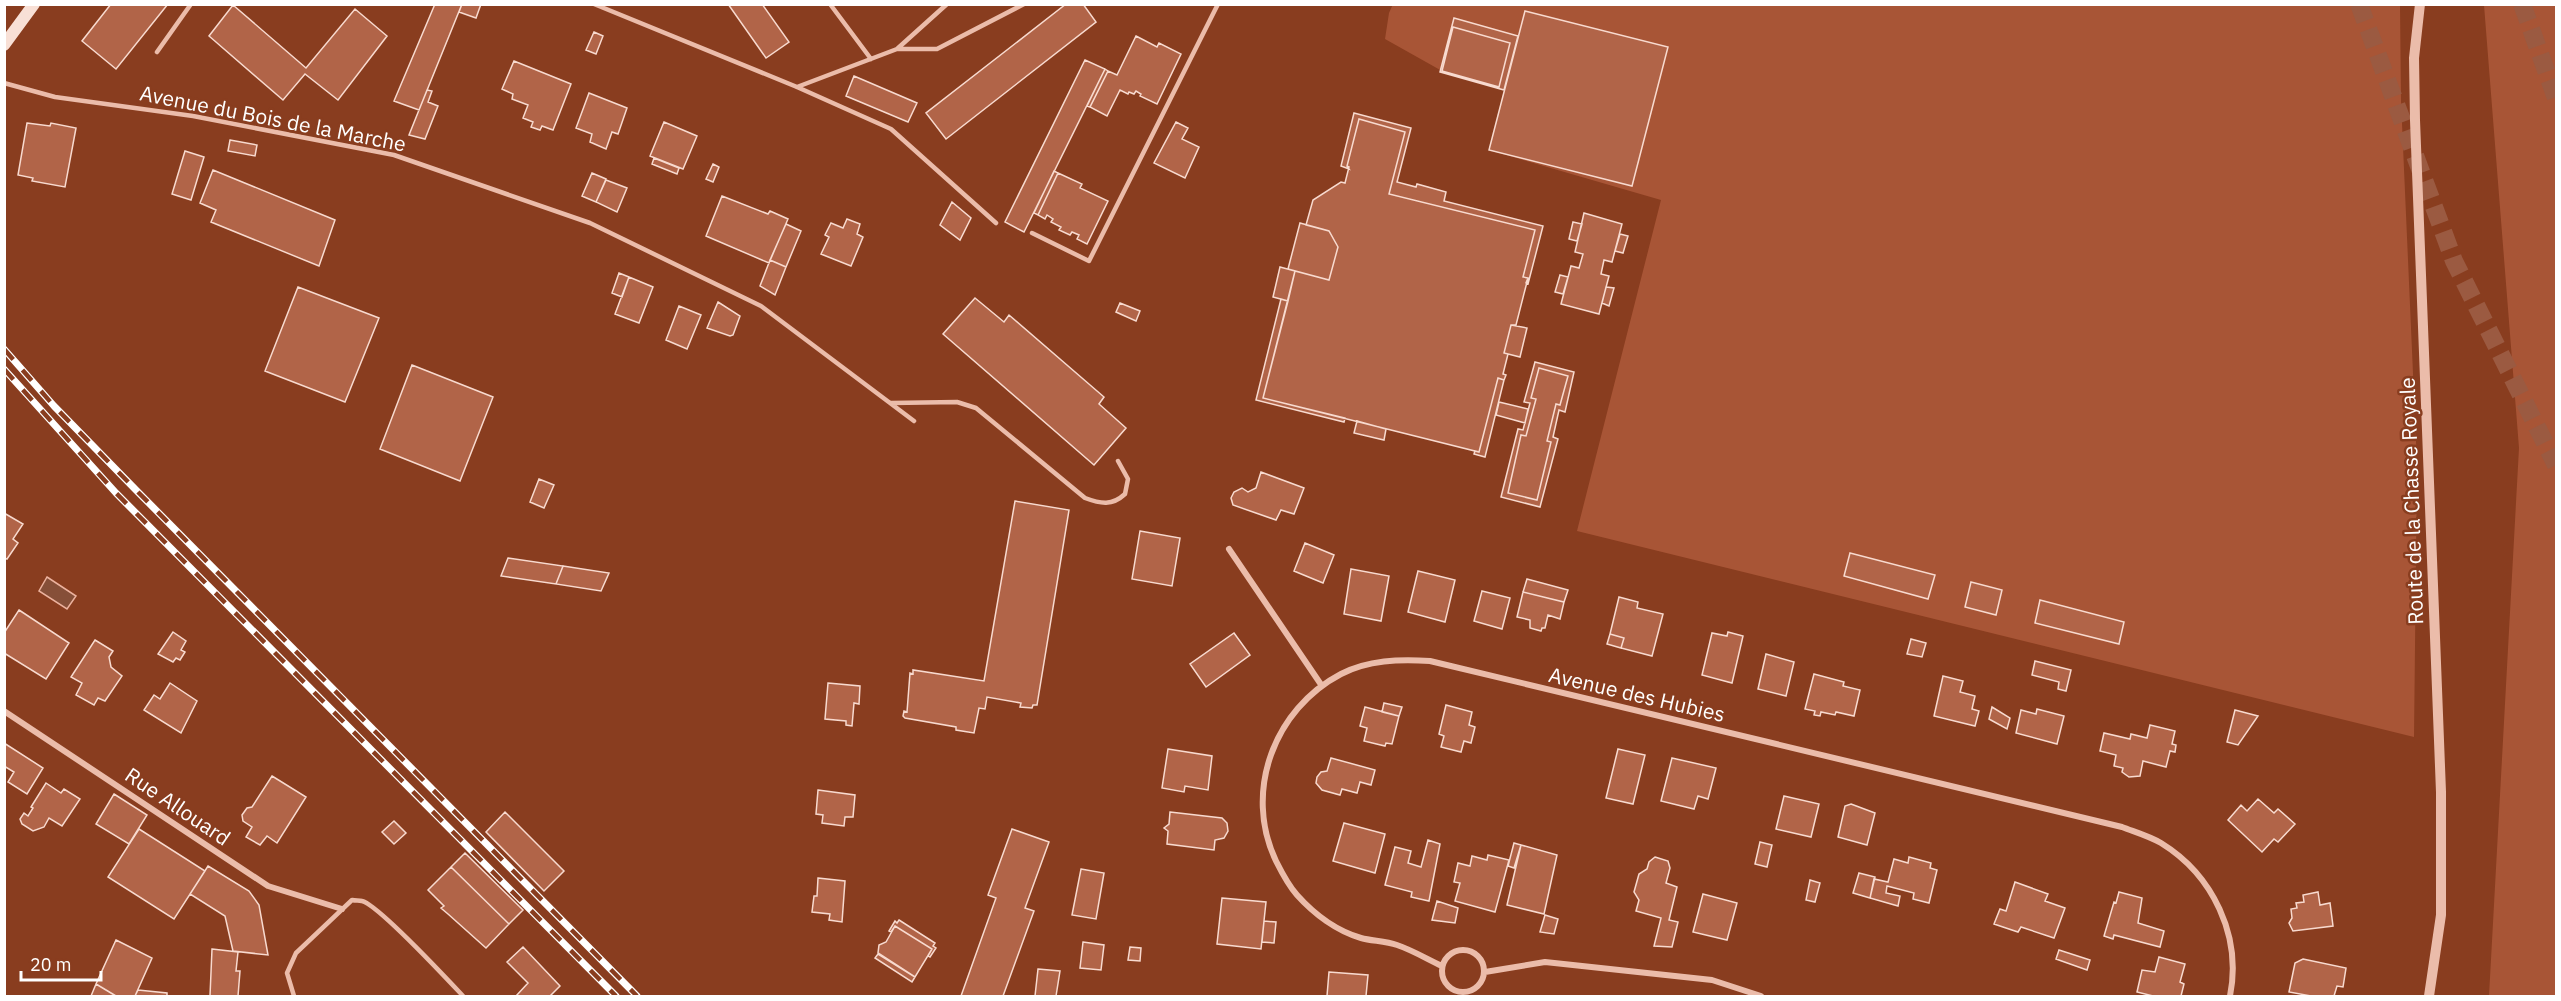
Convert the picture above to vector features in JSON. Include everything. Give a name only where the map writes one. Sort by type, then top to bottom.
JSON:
[{"type":"main road","points":[[4,45],[34,4]]},
{"type":"street","name":"Route de la Chasse Royale","points":[[2420,4],[2414,58],[2415,120],[2441,792],[2441,915],[2429,996]]},
{"type":"street","points":[[1229,549],[1322,686]]},
{"type":"street","name":"Avenue des Hubies","points":[[1442,966],[1396,945],[1361,938],[1321,917],[1296,895],[1285,879],[1270,848],[1263,820],[1262,799],[1266,769],[1281,730],[1297,708],[1322,686],[1342,674],[1372,663],[1406,659],[1430,661],[2122,827],[2159,841],[2179,855],[2208,888],[2222,914],[2232,948],[2233,981],[2230,996]]},
{"type":"street","name":"Rue Allouard","points":[[4,711],[268,886],[342,909]]},
{"type":"street","points":[[1462,950],[1469,951],[1480,958],[1485,972],[1481,984],[1471,991],[1458,994],[1447,985],[1441,973],[1442,966],[1449,955],[1462,950]]},
{"type":"street","points":[[1485,972],[1545,962],[1712,980],[1761,996]]},
{"type":"lane","points":[[157,52],[191,4]]},
{"type":"lane","points":[[594,4],[797,87],[891,129],[996,223]]},
{"type":"lane","points":[[830,4],[871,59]]},
{"type":"lane","points":[[797,87],[897,49],[947,4]]},
{"type":"lane","points":[[897,49],[937,49],[1024,4]]},
{"type":"lane","points":[[1032,233],[1089,261],[1218,4]]},
{"type":"lane","name":"Avenue du Bois de la Marche","points":[[4,83],[55,97],[193,116],[394,155],[590,224],[761,306],[914,421]]},
{"type":"lane","points":[[891,403],[957,402],[976,408],[1085,498],[1094,501],[1110,503],[1125,494],[1128,479],[1118,461]]},
{"type":"lane","points":[[294,996],[286,973],[296,953],[352,900],[363,901],[400,933],[463,996]]},
{"type":"shaded area","points":[[1393,4],[2400,5],[2401,101],[2417,464],[2414,737],[1577,531],[1661,200],[1489,150],[1504,90],[1442,71],[1385,39],[1389,13]]},
{"type":"shaded area","points":[[2484,5],[2556,5],[2556,996],[2489,996],[2519,448]]},
{"type":"shaded area","points":[[47,577],[76,596],[67,609],[39,591]]},
{"type":"building","points":[[111,4],[168,4],[116,69],[82,41]]},
{"type":"building","points":[[435,4],[462,4],[419,110],[394,101]]},
{"type":"building","points":[[462,4],[481,4],[476,18],[459,12]]},
{"type":"building","points":[[728,4],[762,4],[789,42],[766,58]]},
{"type":"building","points":[[1066,4],[1083,4],[1096,22],[946,139],[926,113]]},
{"type":"building","points":[[233,5],[306,68],[355,9],[387,36],[338,100],[305,74],[283,100],[209,36]]},
{"type":"building","points":[[1525,11],[1668,47],[1632,186],[1489,150]]},
{"type":"building","points":[[1454,18],[1518,36],[1504,90],[1440,72]],"holes":[[[1453,27],[1510,43],[1499,87],[1442,71]]]},
{"type":"building","points":[[1453,27],[1510,43],[1499,87],[1442,71]]},
{"type":"building","points":[[594,32],[603,36],[596,54],[586,50]]},
{"type":"building","points":[[1136,36],[1157,47],[1159,43],[1181,54],[1157,104],[1140,96],[1141,94],[1136,91],[1134,94],[1129,92],[1128,94],[1120,90],[1107,116],[1090,107],[1108,71],[1117,75]]},
{"type":"building","points":[[1085,60],[1105,69],[1024,232],[1005,222]]},
{"type":"building","points":[[514,61],[571,84],[553,130],[542,126],[540,130],[531,127],[533,122],[523,118],[528,105],[512,99],[513,94],[502,89]]},
{"type":"building","points":[[1105,69],[1108,71],[1090,107],[1087,106]]},
{"type":"building","points":[[854,76],[917,103],[908,122],[846,96]]},
{"type":"building","points":[[427,90],[432,91],[428,102],[438,106],[425,139],[409,135]]},
{"type":"building","points":[[589,93],[627,108],[618,134],[612,132],[606,149],[590,142],[592,134],[576,128]]},
{"type":"building","points":[[1354,113],[1411,128],[1397,182],[1416,187],[1417,184],[1446,192],[1444,201],[1543,226],[1528,284],[1526,283],[1528,278],[1523,277],[1535,230],[1389,194],[1405,132],[1359,119],[1347,166],[1349,169],[1341,166]]},
{"type":"building","points":[[1359,119],[1405,132],[1389,194],[1535,230],[1523,277],[1528,278],[1516,325],[1511,325],[1504,353],[1508,354],[1503,374],[1506,375],[1504,380],[1498,378],[1479,452],[1263,398],[1295,271],[1329,280],[1338,247],[1329,231],[1306,225],[1313,200],[1341,182],[1345,183]]},
{"type":"building","points":[[664,122],[697,136],[683,169],[650,156]]},
{"type":"building","points":[[1176,122],[1188,128],[1182,139],[1199,147],[1185,178],[1154,163]]},
{"type":"building","points":[[27,123],[50,126],[51,123],[76,128],[65,187],[32,181],[33,178],[18,175]]},
{"type":"building","points":[[230,140],[257,145],[255,156],[228,151]]},
{"type":"building","points":[[185,151],[204,157],[191,200],[172,194]]},
{"type":"building","points":[[654,158],[679,168],[677,174],[652,164]]},
{"type":"building","points":[[713,164],[719,167],[713,182],[706,179]]},
{"type":"building","points":[[213,170],[335,220],[319,266],[211,222],[216,210],[200,203]]},
{"type":"building","points":[[1054,171],[1058,173],[1038,215],[1034,213]]},
{"type":"building","points":[[592,173],[606,179],[596,202],[582,196]]},
{"type":"building","points":[[1058,173],[1082,184],[1080,188],[1108,201],[1087,244],[1077,239],[1079,235],[1072,232],[1070,235],[1059,230],[1061,227],[1051,222],[1053,219],[1047,215],[1045,219],[1038,215]]},
{"type":"building","points":[[606,180],[627,188],[617,212],[596,202]]},
{"type":"building","points":[[722,196],[768,214],[770,211],[788,219],[769,263],[706,236]]},
{"type":"building","points":[[952,202],[971,218],[960,240],[940,225]]},
{"type":"building","points":[[1584,213],[1622,224],[1612,262],[1604,260],[1601,274],[1609,276],[1599,314],[1561,304],[1571,266],[1579,268],[1583,254],[1575,252]]},
{"type":"building","points":[[847,219],[860,224],[857,234],[863,237],[851,266],[821,254],[829,237],[825,235],[831,223],[843,228]]},
{"type":"building","points":[[1573,222],[1582,224],[1577,241],[1569,239]]},
{"type":"building","points":[[1300,223],[1329,231],[1338,247],[1329,280],[1288,269]]},
{"type":"building","points":[[786,224],[801,231],[786,267],[770,260]]},
{"type":"building","points":[[1620,234],[1628,236],[1623,253],[1615,251]]},
{"type":"building","points":[[770,260],[786,267],[775,295],[760,286]]},
{"type":"building","points":[[1280,267],[1295,271],[1288,301],[1273,297]]},
{"type":"building","points":[[619,273],[629,277],[622,297],[612,293]]},
{"type":"building","points":[[1560,275],[1568,277],[1563,294],[1555,292]]},
{"type":"building","points":[[629,277],[653,287],[639,323],[615,314]]},
{"type":"building","points":[[298,287],[379,318],[345,402],[265,371]]},
{"type":"building","points":[[1606,287],[1614,288],[1609,306],[1602,303]]},
{"type":"building","points":[[975,298],[1004,322],[1009,315],[1104,397],[1099,404],[1126,428],[1094,465],[943,334]]},
{"type":"building","points":[[1281,299],[1288,301],[1263,398],[1345,418],[1344,422],[1256,400]]},
{"type":"building","points":[[718,302],[740,316],[733,335],[707,328]]},
{"type":"building","points":[[1120,303],[1140,311],[1136,321],[1116,312]]},
{"type":"building","points":[[679,306],[701,315],[687,349],[666,340]]},
{"type":"building","points":[[1511,325],[1527,328],[1520,357],[1504,353]]},
{"type":"building","points":[[1535,362],[1574,372],[1565,412],[1559,410],[1553,437],[1558,439],[1540,507],[1501,497],[1518,429],[1523,430],[1530,403],[1524,402]],"holes":[[[1539,368],[1568,376],[1560,405],[1556,404],[1547,441],[1551,442],[1537,500],[1508,493],[1521,435],[1526,436],[1536,399],[1531,398]]]},
{"type":"building","points":[[412,365],[493,397],[460,481],[380,449]]},
{"type":"building","points":[[1539,368],[1568,376],[1560,405],[1556,404],[1547,441],[1551,442],[1537,500],[1508,493],[1521,435],[1526,436],[1536,399],[1531,398]]},
{"type":"building","points":[[1498,378],[1504,380],[1485,457],[1474,454],[1475,451],[1479,452]]},
{"type":"building","points":[[1499,402],[1528,409],[1525,423],[1496,415]]},
{"type":"building","points":[[1357,421],[1386,429],[1384,440],[1354,433]]},
{"type":"building","points":[[1261,472],[1304,488],[1294,514],[1281,510],[1276,520],[1233,505],[1231,498],[1234,492],[1242,488],[1248,492],[1256,488]]},
{"type":"building","points":[[539,479],[554,485],[544,508],[530,502]]},
{"type":"building","points":[[1015,501],[1069,510],[1037,705],[1033,705],[1032,708],[1020,707],[1021,703],[987,697],[985,709],[979,708],[974,733],[956,730],[956,727],[905,718],[903,716],[904,711],[907,712],[910,673],[913,674],[913,670],[984,681]]},
{"type":"building","points":[[4,513],[23,524],[13,539],[18,543],[7,559],[4,558]]},
{"type":"building","points":[[1140,531],[1180,538],[1172,586],[1132,579]]},
{"type":"building","points":[[1305,543],[1334,555],[1323,583],[1294,571]]},
{"type":"building","points":[[1850,553],[1935,575],[1928,599],[1844,576]]},
{"type":"building","points":[[508,558],[563,566],[556,584],[501,576]]},
{"type":"building","points":[[563,566],[609,573],[601,591],[556,584]]},
{"type":"building","points":[[1351,569],[1389,576],[1381,621],[1344,614]]},
{"type":"building","points":[[1418,571],[1455,580],[1445,622],[1408,612]]},
{"type":"building","points":[[1527,579],[1568,590],[1564,602],[1523,592]]},
{"type":"building","points":[[1971,582],[2002,590],[1996,615],[1965,607]]},
{"type":"building","points":[[1482,591],[1510,598],[1502,629],[1474,621]]},
{"type":"building","points":[[1523,592],[1564,602],[1560,619],[1548,615],[1545,628],[1541,631],[1530,628],[1530,620],[1517,617]]},
{"type":"building","points":[[1619,597],[1638,602],[1637,608],[1663,614],[1652,656],[1621,648],[1624,638],[1610,634]]},
{"type":"building","points":[[2040,600],[2124,622],[2119,644],[2035,623]]},
{"type":"building","points":[[19,610],[69,643],[46,679],[4,653],[4,633]]},
{"type":"building","points":[[173,632],[186,641],[181,650],[185,652],[180,660],[176,658],[173,662],[158,654]]},
{"type":"building","points":[[1728,632],[1743,636],[1732,683],[1702,675],[1712,633],[1727,636]]},
{"type":"building","points":[[1234,633],[1250,655],[1206,687],[1190,664]]},
{"type":"building","points":[[1610,634],[1624,638],[1621,648],[1607,644]]},
{"type":"building","points":[[1911,639],[1926,643],[1922,657],[1907,654]]},
{"type":"building","points":[[95,640],[113,651],[109,657],[111,667],[122,676],[105,701],[98,698],[94,705],[76,695],[82,683],[71,677]]},
{"type":"building","points":[[1766,654],[1794,662],[1786,696],[1758,689]]},
{"type":"building","points":[[2035,661],[2071,670],[2066,691],[2058,689],[2059,682],[2032,675]]},
{"type":"building","points":[[1814,674],[1844,682],[1843,686],[1860,690],[1854,716],[1836,712],[1835,715],[1821,712],[1820,716],[1814,715],[1815,711],[1805,709]]},
{"type":"building","points":[[1943,676],[1963,681],[1960,692],[1975,696],[1972,709],[1979,711],[1975,726],[1934,716]]},
{"type":"building","points":[[170,683],[197,701],[181,733],[144,710],[154,695],[160,699]]},
{"type":"building","points":[[828,683],[860,686],[859,704],[854,703],[852,726],[846,725],[846,721],[825,719]]},
{"type":"building","points":[[1384,703],[1402,707],[1399,716],[1382,712]]},
{"type":"building","points":[[1446,705],[1472,712],[1469,725],[1475,727],[1471,743],[1464,741],[1461,752],[1441,747],[1444,736],[1439,734]]},
{"type":"building","points":[[1365,707],[1399,716],[1392,744],[1386,743],[1385,746],[1364,741],[1367,728],[1360,726]]},
{"type":"building","points":[[1992,707],[2010,718],[2007,729],[1989,719]]},
{"type":"building","points":[[2037,709],[2064,716],[2057,744],[2016,733],[2021,710],[2036,714]]},
{"type":"building","points":[[2235,710],[2258,716],[2238,745],[2227,742]]},
{"type":"building","points":[[2150,725],[2175,731],[2172,744],[2176,745],[2175,752],[2170,751],[2166,767],[2143,761],[2140,776],[2129,777],[2122,772],[2123,768],[2114,766],[2116,755],[2100,751],[2104,733],[2130,739],[2131,734],[2147,738]]},
{"type":"building","points":[[4,743],[43,768],[27,794],[8,782],[14,772],[4,766]]},
{"type":"building","points":[[1168,749],[1212,756],[1208,790],[1185,786],[1184,792],[1162,788]]},
{"type":"building","points":[[1618,749],[1645,755],[1633,804],[1606,798]]},
{"type":"building","points":[[1331,758],[1375,770],[1371,785],[1360,782],[1357,793],[1342,789],[1340,795],[1322,790],[1316,783],[1317,777],[1321,772],[1327,771]]},
{"type":"building","points":[[1672,758],[1716,768],[1708,799],[1698,796],[1694,809],[1661,801]]},
{"type":"building","points":[[272,776],[306,797],[277,843],[267,836],[260,845],[246,837],[252,827],[243,821],[242,815],[247,808],[252,807]]},
{"type":"building","points":[[46,783],[61,793],[64,789],[80,799],[62,826],[49,818],[44,827],[33,831],[22,824],[20,819],[24,813],[28,816]]},
{"type":"building","points":[[818,790],[855,795],[853,817],[845,817],[844,826],[822,823],[823,815],[816,814]]},
{"type":"building","points":[[114,794],[147,815],[129,844],[96,824]]},
{"type":"building","points":[[1784,796],[1819,804],[1811,837],[1776,829]]},
{"type":"building","points":[[2258,799],[2274,813],[2278,809],[2295,824],[2278,842],[2274,839],[2262,852],[2228,820],[2241,805],[2247,811]]},
{"type":"building","points":[[1851,804],[1875,813],[1867,845],[1838,837],[1845,806]]},
{"type":"building","points":[[505,812],[564,871],[544,891],[486,832]]},
{"type":"building","points":[[1170,812],[1222,818],[1227,823],[1228,831],[1224,838],[1215,840],[1214,850],[1167,844],[1168,831],[1164,828],[1169,824]]},
{"type":"building","points":[[394,821],[406,833],[394,844],[382,832]]},
{"type":"building","points":[[1344,823],[1385,834],[1375,873],[1333,861]]},
{"type":"building","points":[[139,829],[205,871],[174,919],[108,877]]},
{"type":"building","points":[[1012,829],[1049,842],[1025,908],[1034,911],[1003,996],[961,996],[996,898],[988,895]]},
{"type":"building","points":[[1428,840],[1440,844],[1429,901],[1411,897],[1412,892],[1385,885],[1395,847],[1411,851],[1408,863],[1421,867]]},
{"type":"building","points":[[1760,842],[1772,845],[1767,867],[1755,864]]},
{"type":"building","points":[[1514,843],[1521,845],[1514,868],[1508,866]]},
{"type":"building","points":[[1521,845],[1557,855],[1544,914],[1507,905]]},
{"type":"building","points":[[465,853],[523,910],[509,924],[451,867]]},
{"type":"building","points":[[1488,855],[1509,860],[1495,912],[1455,901],[1460,883],[1454,882],[1458,863],[1470,866],[1472,856],[1487,860]]},
{"type":"building","points":[[1655,857],[1668,861],[1670,868],[1666,883],[1677,887],[1669,920],[1678,922],[1672,947],[1654,946],[1661,918],[1636,911],[1639,900],[1634,892],[1639,874],[1647,869],[1649,862]]},
{"type":"building","points":[[1909,857],[1931,863],[1930,868],[1937,870],[1929,903],[1913,899],[1914,893],[1887,886],[1886,893],[1900,896],[1898,906],[1870,898],[1874,879],[1888,882],[1894,859],[1908,863]]},
{"type":"building","points":[[208,866],[249,891],[259,905],[268,955],[233,951],[225,916],[190,894]]},
{"type":"building","points":[[451,867],[509,924],[486,948],[441,908],[444,906],[428,890]]},
{"type":"building","points":[[1081,869],[1104,873],[1096,919],[1072,915]]},
{"type":"building","points":[[1859,873],[1875,877],[1870,898],[1853,893]]},
{"type":"building","points":[[818,878],[845,881],[842,922],[829,920],[830,914],[812,912],[814,896],[817,896]]},
{"type":"building","points":[[1810,880],[1820,883],[1815,902],[1806,900]]},
{"type":"building","points":[[2015,882],[2048,894],[2045,901],[2065,908],[2054,938],[2021,927],[2018,932],[1994,924],[2000,909],[2006,911]]},
{"type":"building","points":[[2119,892],[2142,898],[2138,923],[2164,931],[2160,947],[2114,935],[2113,939],[2104,936]]},
{"type":"building","points":[[2318,892],[2320,905],[2330,903],[2333,926],[2293,931],[2289,923],[2292,918],[2291,909],[2297,908],[2296,903],[2304,902],[2303,895]]},
{"type":"building","points":[[1703,894],[1737,903],[1727,940],[1693,932]]},
{"type":"building","points":[[1222,898],[1266,902],[1261,949],[1217,944]]},
{"type":"building","points":[[1437,901],[1458,908],[1455,923],[1432,920]]},
{"type":"building","points":[[1545,915],[1558,919],[1554,934],[1540,932]]},
{"type":"building","points":[[899,920],[935,943],[933,946],[936,948],[930,957],[928,956],[932,949],[895,926],[891,932],[889,931],[895,921],[897,923]]},
{"type":"building","points":[[1264,921],[1276,922],[1274,943],[1262,942]]},
{"type":"building","points":[[895,926],[932,949],[915,977],[878,953],[879,945],[886,942]]},
{"type":"building","points":[[116,940],[152,958],[135,996],[116,996],[96,984]]},
{"type":"building","points":[[1083,942],[1104,945],[1101,970],[1080,968]]},
{"type":"building","points":[[523,947],[560,986],[550,996],[516,996],[528,983],[507,962]]},
{"type":"building","points":[[1130,947],[1141,948],[1140,961],[1128,960]]},
{"type":"building","points":[[212,949],[238,952],[236,971],[240,971],[238,996],[210,996]]},
{"type":"building","points":[[2059,950],[2090,960],[2087,970],[2056,959]]},
{"type":"building","points":[[878,954],[915,977],[912,982],[875,958]]},
{"type":"building","points":[[2159,957],[2185,964],[2180,982],[2184,984],[2181,996],[2153,996],[2137,992],[2142,970],[2155,972]]},
{"type":"building","points":[[2303,959],[2346,968],[2343,987],[2337,986],[2334,996],[2311,996],[2289,992],[2295,963]]},
{"type":"building","points":[[1038,969],[1060,971],[1056,996],[1035,996]]},
{"type":"building","points":[[1329,972],[1368,975],[1366,996],[1327,996]]},
{"type":"building","points":[[96,984],[116,996],[91,996]]},
{"type":"building","points":[[138,990],[167,993],[167,996],[135,996]]},
{"type":"tunnel","points":[[2359,4],[2454,261],[2556,465]]},
{"type":"tunnel","points":[[2522,4],[2556,98]]},
{"type":"railway","points":[[4,349],[54,406],[135,489],[637,996]]},
{"type":"railway","points":[[4,369],[116,493],[616,996]]}]
